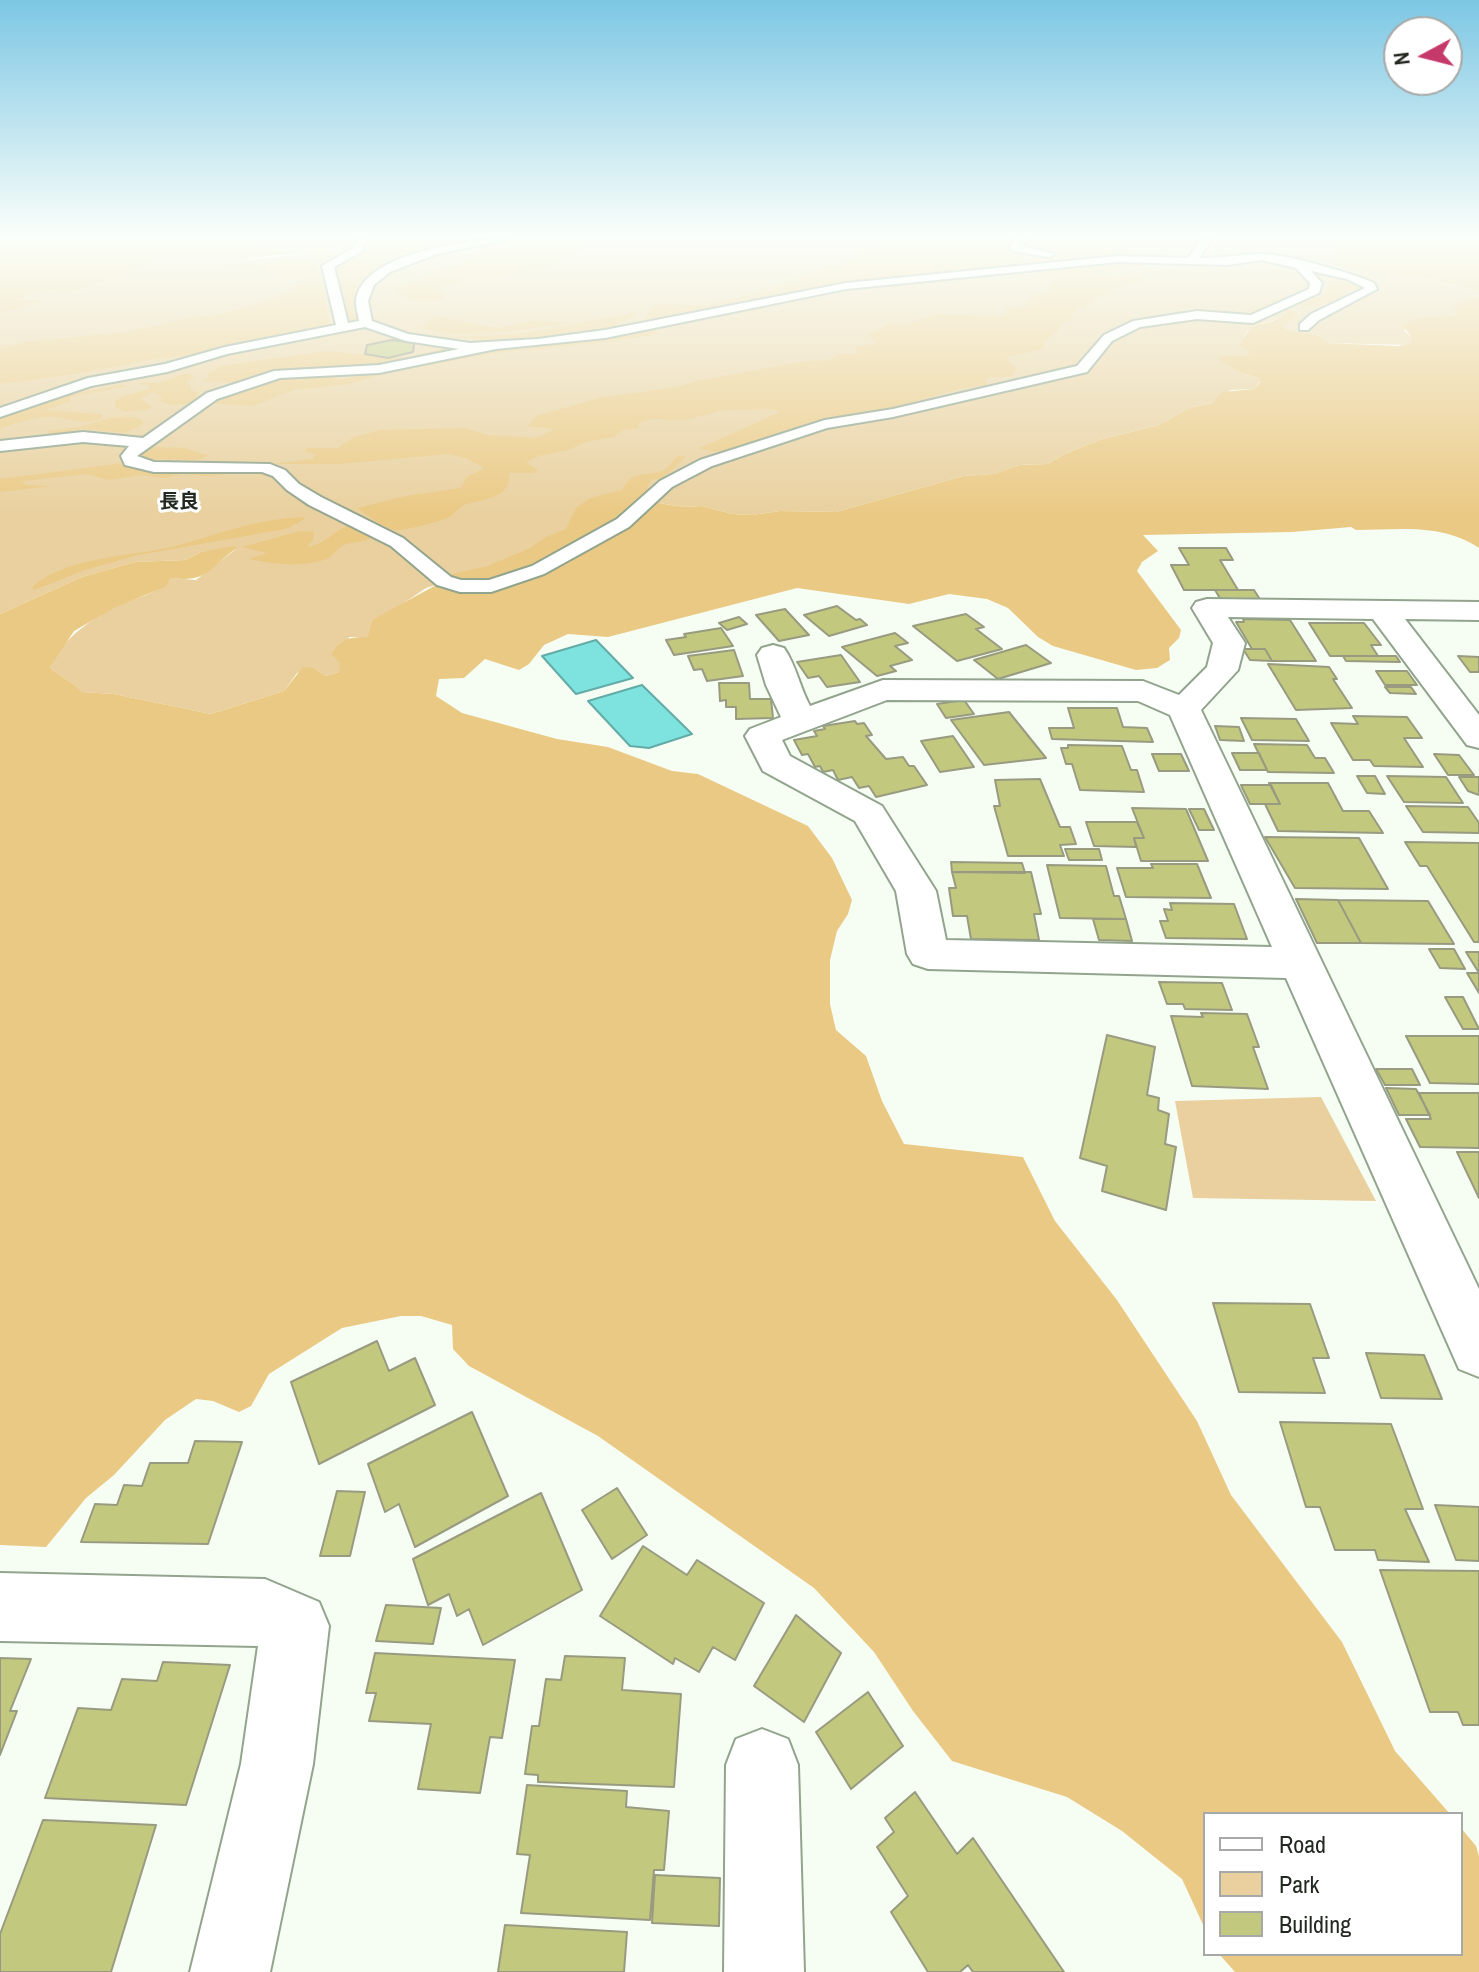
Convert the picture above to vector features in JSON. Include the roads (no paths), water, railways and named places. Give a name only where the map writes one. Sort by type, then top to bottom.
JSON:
[{"type":"street","points":[[1184,709],[1222,670],[1229,643],[1207,608],[1479,611]]},
{"type":"street","points":[[1382,610],[1479,738]]},
{"type":"street","points":[[773,655],[782,685],[801,722]]},
{"type":"street","points":[[1302,963],[928,954],[916,891],[869,814],[776,763],[762,736],[883,690],[1143,691],[1184,709],[1302,963],[1479,1350]]},
{"type":"street","points":[[0,1607],[265,1613],[295,1626],[277,1764],[230,1972]]},
{"type":"street","points":[[762,1765],[764,1972]]},
{"type":"lane","points":[[0,413],[88,382],[167,368],[225,351],[327,331]]},
{"type":"lane","points":[[393,331],[431,342],[470,347],[620,331]]},
{"type":"lane","points":[[494,346],[379,369],[279,374],[212,396],[129,456],[131,462],[154,467],[247,465],[279,473],[293,487],[315,501],[397,542],[444,581],[460,586],[491,586],[538,570],[623,523],[666,484],[706,463],[825,424],[893,413],[1082,369],[1108,338],[1122,331]]},
{"type":"lane","points":[[0,446],[83,437],[144,443]]},
{"type":"water","points":[[596,640],[633,678],[576,694],[542,656]]},
{"type":"water","points":[[642,685],[692,734],[649,748],[630,746],[588,701]]},
{"type":"district","name":"長良","points":[[179,503]]}]
